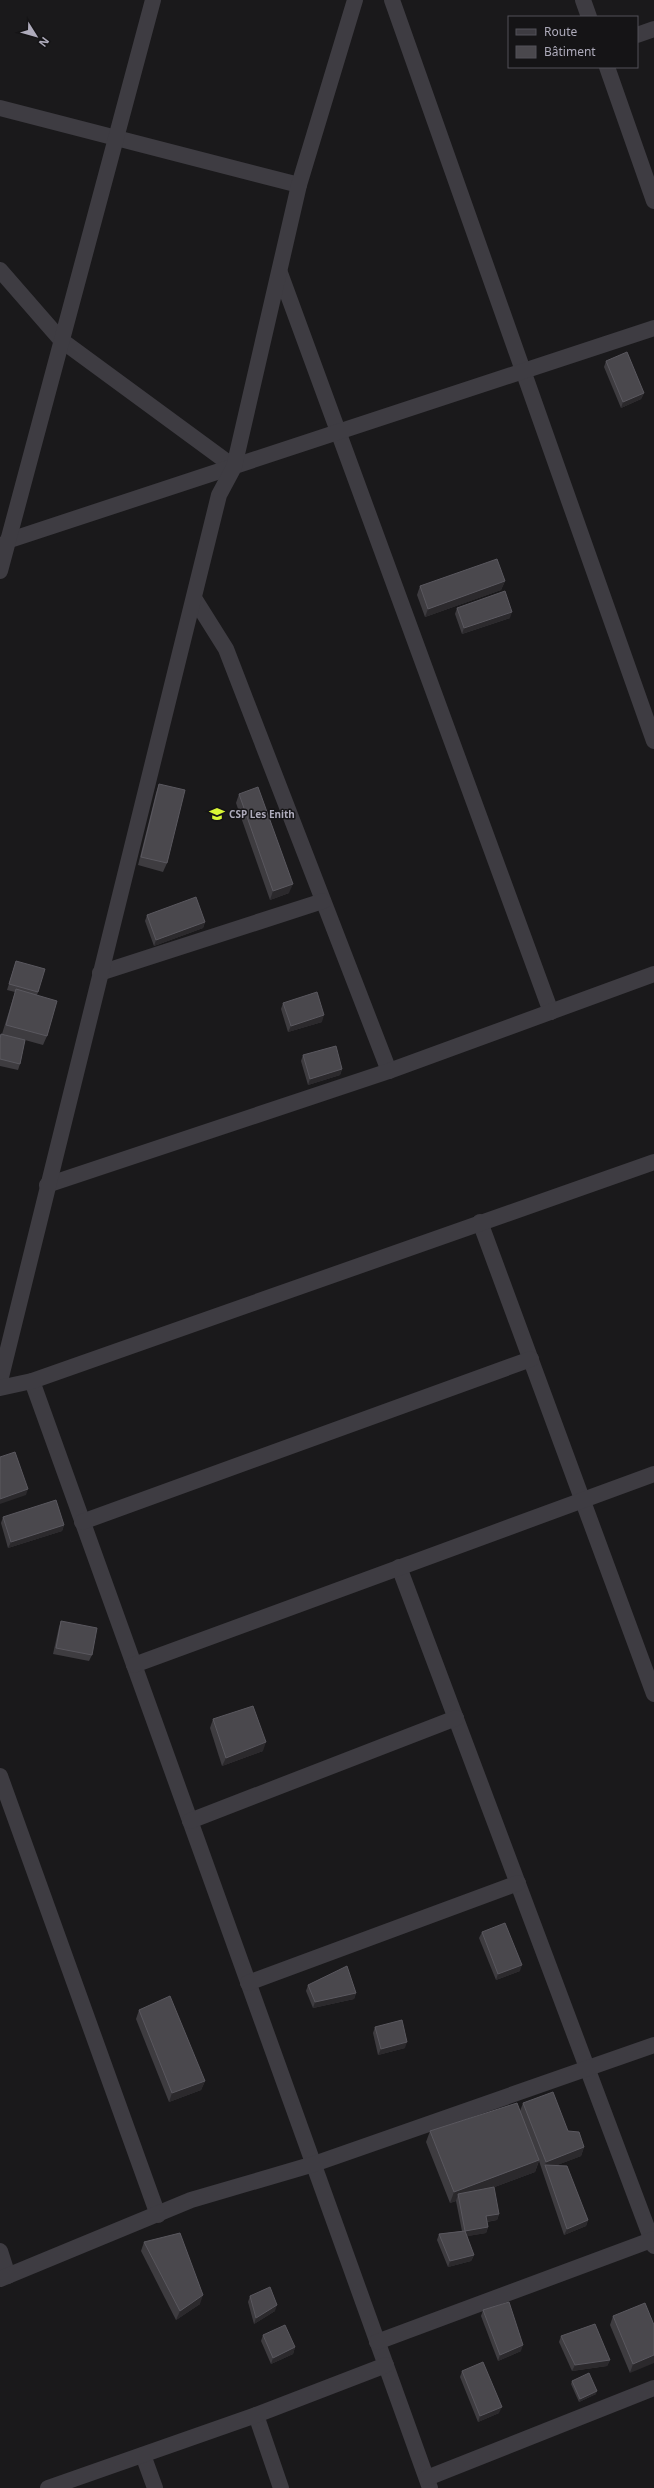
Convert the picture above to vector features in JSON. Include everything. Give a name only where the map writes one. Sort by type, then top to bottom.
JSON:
[{"type":"street","points":[[0,571],[152,0]]},
{"type":"street","points":[[0,1381],[47,1185],[219,495],[234,468],[280,273],[299,184],[354,0]]},
{"type":"street","points":[[392,0],[654,741]]},
{"type":"street","points":[[583,0],[589,16]]},
{"type":"street","points":[[638,34],[654,29]]},
{"type":"street","points":[[607,68],[648,166],[654,201]]},
{"type":"street","points":[[0,108],[299,184]]},
{"type":"street","points":[[0,270],[61,340],[234,468]]},
{"type":"street","points":[[280,273],[552,1012]]},
{"type":"street","points":[[7,541],[234,468],[654,328]]},
{"type":"street","points":[[194,598],[226,649],[389,1071]]},
{"type":"street","points":[[100,973],[323,901]]},
{"type":"street","points":[[47,1185],[389,1071],[654,974]]},
{"type":"street","points":[[0,1388],[32,1381],[654,1162]]},
{"type":"street","points":[[480,1222],[583,1499],[648,1659],[654,1694]]},
{"type":"street","points":[[82,1522],[531,1359]]},
{"type":"street","points":[[32,1381],[428,2483],[654,2388]]},
{"type":"street","points":[[134,1665],[654,1474]]},
{"type":"street","points":[[378,2342],[653,2241],[399,1567]]},
{"type":"street","points":[[190,1820],[456,1718]]},
{"type":"street","points":[[0,1776],[158,2215]]},
{"type":"street","points":[[248,1983],[518,1884]]},
{"type":"street","points":[[0,2251],[4,2278],[191,2200],[314,2164],[654,2045]]},
{"type":"street","points":[[48,2488],[256,2415],[386,2364]]},
{"type":"street","points":[[256,2415],[281,2488]]},
{"type":"street","points":[[143,2455],[155,2488]]},
{"type":"building","points":[[627,352],[644,393],[623,402],[606,361]]},
{"type":"building","points":[[497,559],[505,581],[428,609],[420,586]]},
{"type":"building","points":[[505,591],[512,612],[464,628],[457,608]]},
{"type":"building","points":[[159,784],[185,790],[167,863],[141,857]]},
{"type":"building","points":[[258,787],[293,884],[273,891],[239,794]]},
{"type":"building","points":[[196,897],[205,922],[156,940],[147,915]]},
{"type":"building","points":[[16,961],[45,969],[38,992],[9,984]]},
{"type":"building","points":[[16,989],[57,1001],[47,1036],[6,1025]]},
{"type":"building","points":[[317,992],[324,1015],[291,1026],[283,1003]]},
{"type":"building","points":[[1,1034],[25,1040],[20,1064],[0,1059]]},
{"type":"building","points":[[336,1046],[342,1069],[310,1079],[303,1055]]},
{"type":"building","points":[[15,1452],[28,1489],[0,1499],[0,1457]]},
{"type":"building","points":[[56,1500],[64,1525],[11,1542],[3,1517]]},
{"type":"building","points":[[61,1621],[97,1628],[92,1655],[56,1648]]},
{"type":"building","points":[[253,1706],[266,1742],[226,1758],[213,1719]]},
{"type":"building","points":[[505,1923],[522,1965],[498,1974],[482,1932]]},
{"type":"building","points":[[347,1966],[356,1993],[315,2002],[308,1985]]},
{"type":"building","points":[[170,1996],[205,2081],[172,2093],[139,2010]]},
{"type":"building","points":[[402,2020],[407,2042],[381,2049],[375,2027]]},
{"type":"building","points":[[553,2092],[568,2131],[579,2132],[584,2147],[546,2162],[523,2103]]},
{"type":"building","points":[[517,2103],[539,2160],[454,2192],[430,2131]]},
{"type":"building","points":[[545,2165],[567,2166],[588,2220],[567,2229]]},
{"type":"building","points":[[494,2187],[499,2214],[486,2216],[488,2227],[465,2231],[458,2194]]},
{"type":"building","points":[[465,2231],[474,2255],[450,2261],[439,2234]]},
{"type":"building","points":[[180,2233],[203,2295],[180,2311],[144,2242]]},
{"type":"building","points":[[270,2287],[277,2305],[256,2318],[250,2296]]},
{"type":"building","points":[[509,2302],[523,2345],[500,2355],[483,2310]]},
{"type":"building","points":[[645,2303],[654,2325],[654,2355],[633,2364],[613,2316]]},
{"type":"building","points":[[595,2324],[610,2360],[575,2365],[561,2336]]},
{"type":"building","points":[[285,2325],[295,2347],[273,2358],[263,2335]]},
{"type":"building","points":[[483,2362],[502,2407],[480,2416],[462,2371]]},
{"type":"building","points":[[589,2373],[597,2391],[580,2399],[572,2381]]},
{"type":"place","name":"CSP Les Enith","points":[[217,814]]}]
